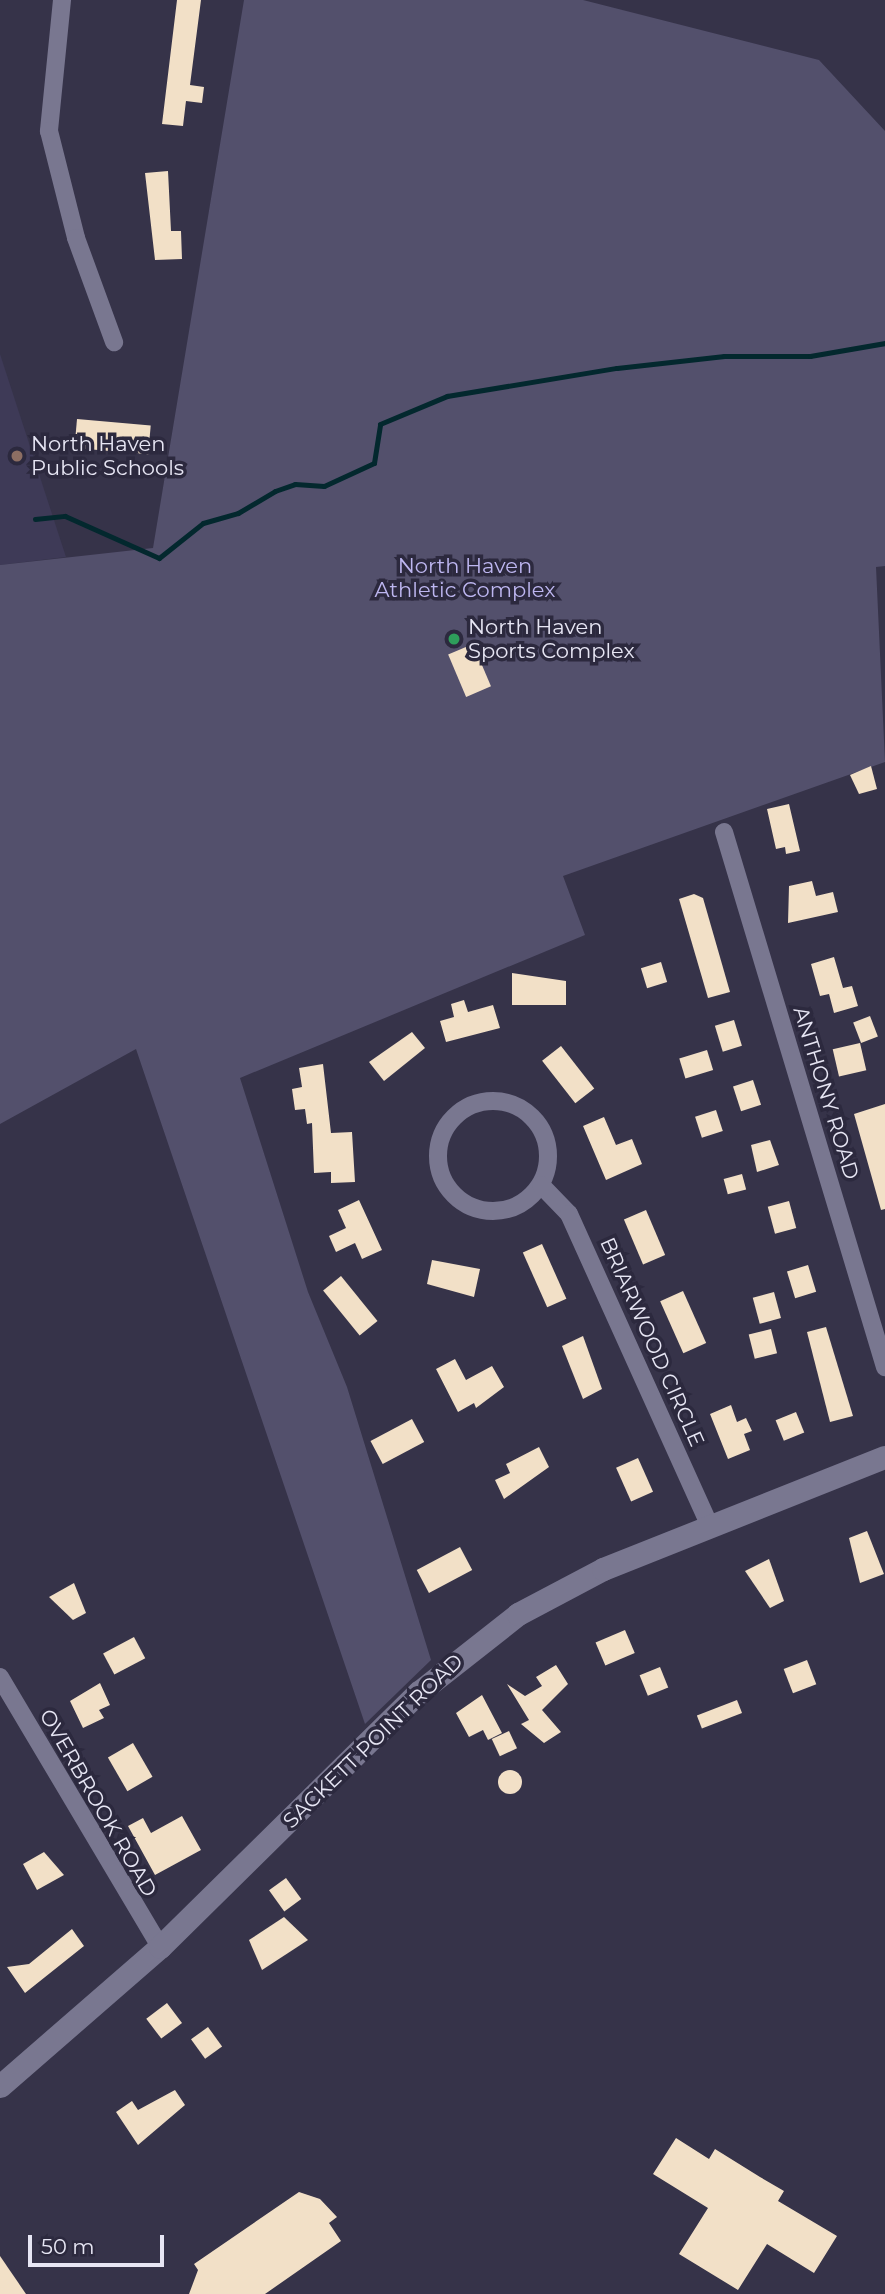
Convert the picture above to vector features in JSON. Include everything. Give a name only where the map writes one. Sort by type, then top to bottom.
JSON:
[{"type":"street","points":[[62,0],[49,131],[76,238],[114,342]]},
{"type":"street","name":"ANTHONY ROAD","points":[[724,832],[885,1367]]},
{"type":"street","points":[[503,1101],[519,1107],[538,1125],[548,1149],[541,1185],[513,1207],[494,1211],[458,1199],[439,1168],[443,1130],[468,1106],[503,1101]]},
{"type":"street","name":"BRIARWOOD CIRCLE","points":[[541,1185],[569,1214],[710,1525]]},
{"type":"street","name":"SACKETT POINT ROAD","points":[[0,2086],[160,1947],[467,1650],[551,1594],[710,1525],[885,1457]]},
{"type":"street","name":"OVERBROOK ROAD","points":[[0,1677],[160,1947]]},
{"type":"shaded area","name":"North Haven Public Schools","points":[[0,354],[66,557],[0,565]]},
{"type":"green space","name":"North Haven Athletic Complex","points":[[244,0],[583,0],[819,60],[885,131],[885,566],[876,567],[885,762],[563,876],[585,935],[240,1078],[308,1292],[347,1387],[431,1660],[365,1724],[136,1049],[0,1124],[0,565],[153,548]]},
{"type":"building","points":[[177,0],[201,0],[190,85],[204,87],[202,103],[186,101],[183,126],[162,124]]},
{"type":"building","points":[[168,171],[171,231],[181,231],[182,259],[155,260],[145,173]]},
{"type":"building","points":[[77,419],[151,425],[148,454],[74,448]]},
{"type":"building","points":[[473,644],[491,686],[466,697],[448,655]]},
{"type":"building","points":[[871,766],[877,789],[859,794],[850,775]]},
{"type":"building","points":[[789,804],[800,851],[786,854],[785,847],[776,849],[767,809]]},
{"type":"building","points":[[812,881],[816,896],[833,892],[838,912],[788,923],[789,886]]},
{"type":"building","points":[[694,894],[703,898],[730,992],[708,998],[679,899]]},
{"type":"building","points":[[834,957],[843,988],[852,986],[858,1006],[834,1013],[829,994],[820,996],[811,964]]},
{"type":"building","points":[[661,962],[667,982],[647,988],[641,968]]},
{"type":"building","points":[[512,973],[566,981],[566,1005],[512,1005]]},
{"type":"building","points":[[464,1000],[468,1012],[493,1005],[500,1028],[446,1042],[440,1021],[454,1017],[451,1004]]},
{"type":"building","points":[[870,1016],[878,1037],[861,1043],[853,1022]]},
{"type":"building","points":[[734,1020],[742,1046],[723,1052],[715,1026]]},
{"type":"building","points":[[412,1032],[425,1048],[384,1081],[369,1062]]},
{"type":"building","points":[[860,1043],[866,1070],[839,1077],[833,1049]]},
{"type":"building","points":[[561,1046],[594,1089],[575,1103],[542,1061]]},
{"type":"building","points":[[707,1050],[713,1070],[685,1079],[679,1058]]},
{"type":"building","points":[[323,1064],[331,1133],[352,1132],[355,1182],[331,1183],[331,1172],[314,1173],[312,1123],[307,1124],[305,1109],[295,1110],[292,1089],[302,1087],[299,1068]]},
{"type":"building","points":[[753,1080],[761,1105],[741,1111],[733,1086]]},
{"type":"building","points":[[885,1104],[885,1209],[881,1210],[854,1114]]},
{"type":"building","points":[[716,1110],[723,1131],[702,1138],[695,1117]]},
{"type":"building","points":[[604,1117],[616,1145],[632,1139],[642,1164],[606,1180],[583,1126]]},
{"type":"building","points":[[770,1140],[779,1165],[757,1172],[751,1145]]},
{"type":"building","points":[[742,1174],[746,1189],[728,1194],[724,1179]]},
{"type":"building","points":[[359,1200],[382,1250],[362,1259],[355,1243],[336,1252],[329,1236],[346,1228],[338,1210]]},
{"type":"building","points":[[789,1201],[796,1228],[775,1234],[768,1207]]},
{"type":"building","points":[[646,1210],[665,1255],[643,1264],[624,1219]]},
{"type":"building","points":[[542,1244],[566,1299],[547,1307],[523,1253]]},
{"type":"building","points":[[432,1260],[480,1269],[474,1297],[427,1284]]},
{"type":"building","points":[[808,1265],[816,1292],[795,1298],[787,1271]]},
{"type":"building","points":[[341,1276],[378,1321],[360,1336],[323,1290]]},
{"type":"building","points":[[683,1291],[706,1343],[683,1353],[660,1301]]},
{"type":"building","points":[[774,1292],[781,1318],[760,1324],[753,1298]]},
{"type":"building","points":[[826,1327],[853,1416],[830,1422],[807,1332]]},
{"type":"building","points":[[771,1329],[777,1353],[755,1359],[749,1335]]},
{"type":"building","points":[[583,1336],[602,1389],[583,1399],[562,1346]]},
{"type":"building","points":[[455,1359],[466,1380],[492,1366],[504,1387],[476,1408],[474,1403],[458,1412],[436,1369]]},
{"type":"building","points":[[731,1405],[737,1422],[746,1418],[752,1431],[744,1434],[750,1450],[728,1459],[710,1414]]},
{"type":"building","points":[[796,1412],[804,1432],[784,1441],[776,1420]]},
{"type":"building","points":[[412,1419],[424,1442],[383,1464],[371,1441]]},
{"type":"building","points":[[539,1447],[549,1467],[504,1499],[495,1480],[510,1473],[506,1464]]},
{"type":"building","points":[[638,1458],[653,1492],[631,1502],[616,1468]]},
{"type":"building","points":[[867,1531],[884,1574],[860,1583],[849,1538]]},
{"type":"building","points":[[460,1547],[472,1570],[429,1593],[417,1570]]},
{"type":"building","points":[[769,1559],[784,1601],[770,1608],[745,1571]]},
{"type":"building","points":[[74,1583],[86,1613],[73,1620],[49,1597]]},
{"type":"building","points":[[625,1630],[635,1653],[605,1666],[596,1643]]},
{"type":"building","points":[[134,1637],[145,1658],[114,1675],[103,1653]]},
{"type":"building","points":[[807,1660],[816,1684],[793,1693],[784,1669]]},
{"type":"building","points":[[556,1665],[568,1684],[542,1710],[561,1732],[544,1743],[521,1724],[529,1720],[507,1684],[525,1696],[542,1686],[536,1677]]},
{"type":"building","points":[[660,1667],[668,1687],[648,1696],[640,1675]]},
{"type":"building","points":[[100,1683],[110,1705],[99,1710],[104,1718],[83,1728],[70,1701]]},
{"type":"building","points":[[482,1695],[502,1733],[488,1740],[483,1730],[469,1737],[456,1713]]},
{"type":"building","points":[[737,1700],[742,1713],[702,1728],[697,1715]]},
{"type":"building","points":[[509,1731],[517,1748],[500,1756],[492,1739]]},
{"type":"building","points":[[133,1743],[152,1777],[127,1791],[108,1758]]},
{"type":"building","points":[[510,1770],[521,1777],[522,1782],[515,1793],[510,1794],[499,1787],[498,1782],[505,1771]]},
{"type":"building","points":[[182,1816],[201,1850],[155,1875],[128,1826],[143,1818],[151,1833]]},
{"type":"building","points":[[44,1852],[64,1875],[37,1890],[23,1864]]},
{"type":"building","points":[[286,1878],[301,1899],[284,1911],[269,1890]]},
{"type":"building","points":[[284,1917],[308,1940],[262,1970],[249,1940]]},
{"type":"building","points":[[72,1929],[84,1946],[25,1993],[7,1967],[29,1964]]},
{"type":"building","points":[[167,2003],[182,2023],[161,2039],[146,2019]]},
{"type":"building","points":[[208,2027],[222,2046],[205,2059],[191,2039]]},
{"type":"building","points":[[175,2090],[185,2105],[138,2145],[116,2112],[132,2101],[138,2110]]},
{"type":"building","points":[[676,2138],[709,2159],[715,2149],[784,2191],[778,2201],[837,2236],[814,2273],[767,2244],[738,2290],[679,2254],[708,2208],[653,2174]]},
{"type":"building","points":[[299,2192],[320,2199],[337,2217],[329,2223],[341,2241],[265,2294],[189,2294],[198,2270],[194,2264]]},
{"type":"building","points":[[0,2256],[26,2294],[0,2294]]},
{"type":"waterway","points":[[35,519],[65,516],[159,558],[203,523],[238,513],[275,491],[295,484],[324,486],[374,463],[380,424],[447,396],[617,368],[724,356],[810,356],[885,343]]},
{"type":"place","name":"North Haven Public Schools","points":[[17,456]]},
{"type":"place","name":"North Haven Sports Complex","points":[[454,639]]}]
